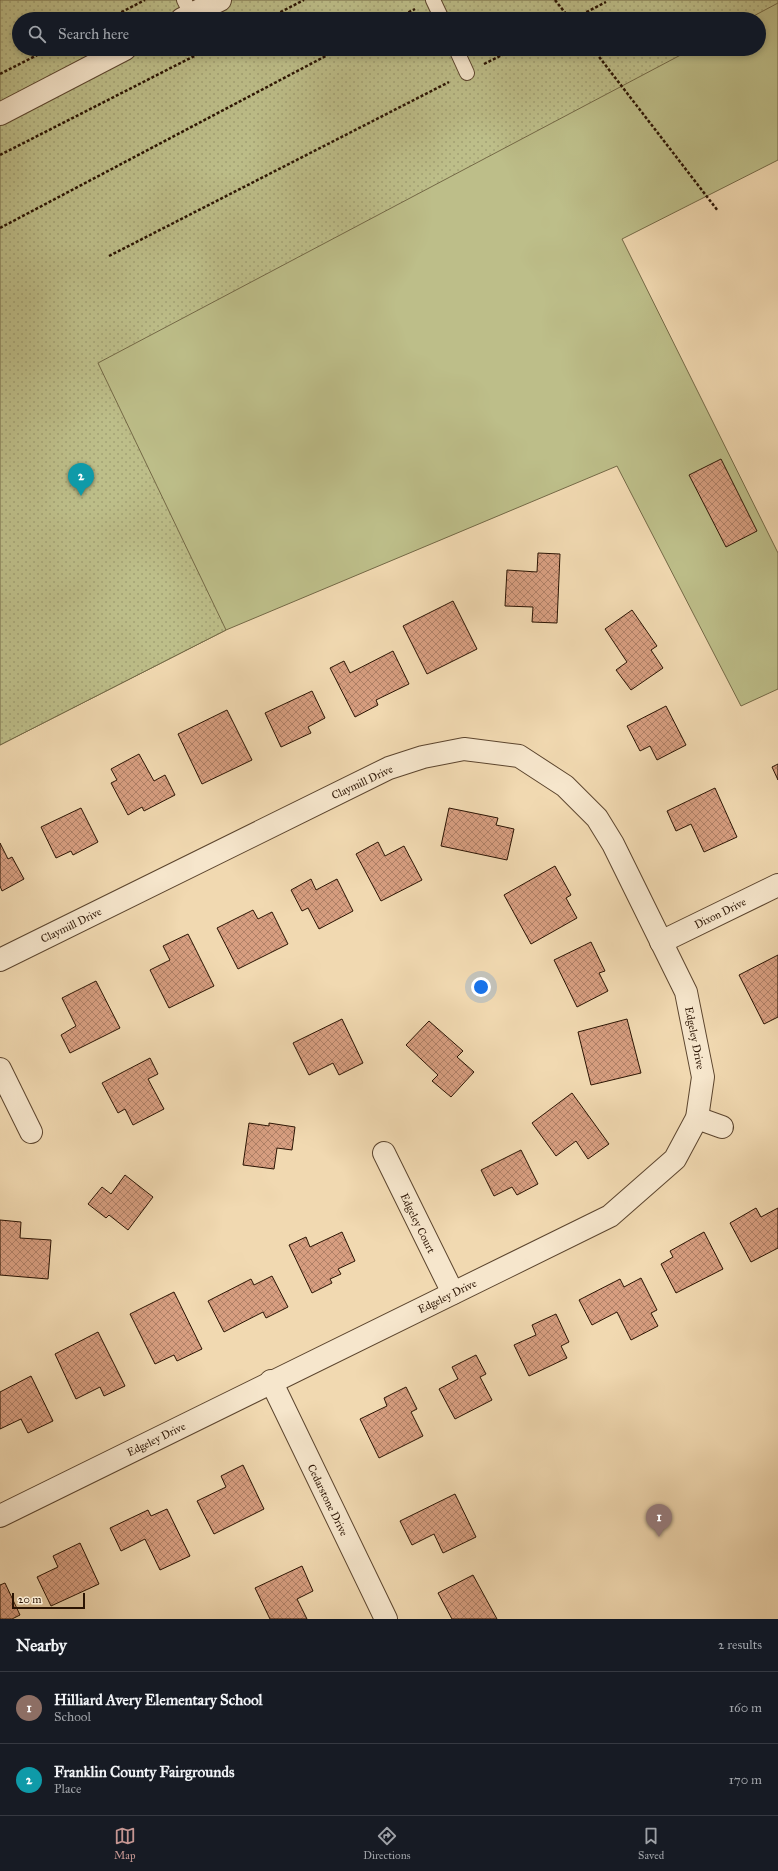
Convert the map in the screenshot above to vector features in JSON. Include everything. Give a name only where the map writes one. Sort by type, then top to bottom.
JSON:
[{"type":"street","points":[[186,11],[220,0]]},
{"type":"street","points":[[0,114],[112,56]]},
{"type":"street","name":"Claymill Drive","points":[[0,960],[389,768],[423,757],[464,749],[519,756],[565,786],[597,818],[613,844],[661,942]]},
{"type":"street","name":"Dixon Drive","points":[[661,942],[778,885]]},
{"type":"street","name":"Edgeley Drive","points":[[0,1516],[271,1381],[610,1216],[675,1159],[697,1118],[703,1077],[686,992],[661,942]]},
{"type":"street","points":[[0,1069],[31,1132]]},
{"type":"street","points":[[697,1118],[722,1127]]},
{"type":"street","name":"Edgeley Court","points":[[384,1153],[453,1293]]},
{"type":"street","name":"Cedarstone Drive","points":[[271,1381],[386,1619]]},
{"type":"lane","points":[[434,0],[439,12]]},
{"type":"lane","points":[[459,56],[467,73]]},
{"type":"path","points":[[122,12],[145,0]]},
{"type":"path","points":[[281,12],[304,0]]},
{"type":"path","points":[[555,0],[565,12]]},
{"type":"path","points":[[585,12],[606,2]]},
{"type":"path","points":[[408,12],[419,6]]},
{"type":"path","points":[[0,74],[35,56]]},
{"type":"path","points":[[0,155],[194,56]]},
{"type":"path","points":[[0,228],[325,56]]},
{"type":"path","points":[[109,256],[500,56]]},
{"type":"path","points":[[598,56],[718,211]]},
{"type":"green space","points":[[0,0],[778,0],[778,160],[622,239],[778,553],[778,689],[741,706],[617,466],[226,630],[0,745]]},
{"type":"green space","points":[[0,0],[778,0],[778,3],[761,12],[12,12],[12,56],[679,56],[98,363],[226,630],[0,745]]},
{"type":"building","points":[[721,459],[757,531],[726,547],[689,475]]},
{"type":"building","points":[[538,553],[560,554],[557,623],[532,622],[533,607],[505,606],[507,570],[537,572]]},
{"type":"building","points":[[453,601],[477,649],[427,674],[403,626]]},
{"type":"building","points":[[632,610],[657,646],[651,650],[663,668],[631,690],[616,670],[627,662],[605,629]]},
{"type":"building","points":[[393,651],[409,684],[376,700],[378,705],[355,717],[330,668],[344,661],[350,673]]},
{"type":"building","points":[[312,691],[325,718],[308,727],[311,733],[281,747],[265,713]]},
{"type":"building","points":[[666,706],[686,745],[657,760],[650,746],[640,751],[627,726]]},
{"type":"building","points":[[227,710],[252,760],[202,784],[178,734]]},
{"type":"building","points":[[139,754],[154,781],[165,775],[175,795],[144,811],[142,807],[128,815],[111,783],[117,780],[111,769]]},
{"type":"building","points":[[778,764],[778,780],[772,767]]},
{"type":"building","points":[[715,788],[737,837],[704,852],[691,824],[676,831],[667,811]]},
{"type":"building","points":[[81,808],[98,842],[73,855],[71,851],[56,858],[41,827]]},
{"type":"building","points":[[449,808],[498,818],[496,825],[514,829],[507,860],[441,846]]},
{"type":"building","points":[[378,842],[385,856],[404,846],[422,880],[381,901],[356,854]]},
{"type":"building","points":[[0,843],[8,859],[12,857],[24,879],[2,891],[0,886]]},
{"type":"building","points":[[555,866],[571,895],[566,898],[577,918],[531,944],[504,895]]},
{"type":"building","points":[[311,879],[316,890],[337,879],[353,911],[319,929],[308,908],[302,911],[291,890]]},
{"type":"building","points":[[253,910],[258,919],[272,912],[288,944],[238,969],[217,928]]},
{"type":"building","points":[[188,934],[214,986],[169,1008],[150,970],[170,960],[163,946]]},
{"type":"building","points":[[591,942],[605,971],[599,973],[608,991],[577,1007],[554,960]]},
{"type":"building","points":[[778,955],[778,1017],[764,1024],[739,975]]},
{"type":"building","points":[[96,981],[120,1028],[70,1053],[61,1035],[76,1026],[62,998]]},
{"type":"building","points":[[342,1019],[363,1063],[339,1075],[333,1063],[309,1075],[293,1043]]},
{"type":"building","points":[[627,1019],[641,1073],[591,1085],[578,1032]]},
{"type":"building","points":[[429,1021],[463,1051],[457,1057],[474,1072],[451,1097],[432,1081],[438,1075],[406,1045]]},
{"type":"building","points":[[150,1058],[158,1074],[148,1079],[164,1109],[133,1125],[125,1109],[118,1113],[102,1083]]},
{"type":"building","points":[[572,1093],[609,1144],[588,1159],[576,1141],[556,1156],[532,1123]]},
{"type":"building","points":[[249,1123],[269,1126],[269,1123],[295,1127],[292,1150],[277,1148],[274,1169],[243,1165]]},
{"type":"building","points":[[521,1150],[538,1184],[517,1195],[512,1187],[494,1196],[481,1170]]},
{"type":"building","points":[[125,1175],[153,1197],[128,1230],[109,1215],[106,1218],[88,1204],[102,1187],[111,1194]]},
{"type":"building","points":[[756,1208],[761,1217],[778,1208],[778,1248],[751,1262],[730,1223]]},
{"type":"building","points":[[0,1220],[21,1222],[20,1238],[51,1240],[48,1279],[0,1275]]},
{"type":"building","points":[[342,1232],[355,1261],[338,1269],[341,1274],[330,1279],[332,1283],[312,1293],[289,1245],[306,1237],[310,1247]]},
{"type":"building","points":[[704,1232],[723,1269],[676,1293],[661,1264],[673,1257],[670,1251]]},
{"type":"building","points":[[272,1276],[288,1307],[266,1318],[263,1312],[224,1332],[208,1301],[251,1279],[254,1285]]},
{"type":"building","points":[[641,1278],[657,1310],[651,1313],[658,1326],[631,1340],[617,1312],[592,1325],[579,1300],[620,1279],[624,1287]]},
{"type":"building","points":[[174,1292],[202,1349],[177,1361],[174,1355],[155,1364],[130,1314]]},
{"type":"building","points":[[556,1314],[569,1342],[561,1346],[567,1358],[529,1376],[514,1345],[536,1335],[532,1325]]},
{"type":"building","points":[[98,1332],[125,1386],[104,1396],[100,1387],[76,1399],[55,1354]]},
{"type":"building","points":[[476,1355],[486,1374],[480,1377],[492,1400],[455,1419],[439,1389],[458,1379],[452,1367]]},
{"type":"building","points":[[31,1376],[53,1421],[28,1433],[21,1419],[0,1429],[0,1392]]},
{"type":"building","points":[[406,1387],[417,1409],[411,1412],[423,1436],[379,1458],[360,1419],[387,1406],[384,1398]]},
{"type":"building","points":[[243,1465],[264,1509],[214,1534],[197,1501],[226,1487],[221,1476]]},
{"type":"building","points":[[455,1494],[476,1537],[443,1553],[434,1534],[412,1545],[400,1521]]},
{"type":"building","points":[[167,1509],[190,1556],[160,1570],[145,1539],[121,1551],[110,1528],[148,1510],[151,1516]]},
{"type":"building","points":[[80,1543],[99,1584],[51,1606],[37,1577],[58,1567],[53,1556]]},
{"type":"building","points":[[302,1566],[313,1591],[297,1599],[307,1619],[270,1619],[255,1588]]},
{"type":"building","points":[[473,1575],[497,1619],[452,1619],[438,1593]]},
{"type":"building","points":[[5,1583],[20,1615],[12,1619],[0,1619],[0,1585]]},
{"type":"place","name":"Franklin County Fairgrounds","points":[[81,496]]},
{"type":"place","name":"Hilliard Avery Elementary School","points":[[659,1537]]}]
